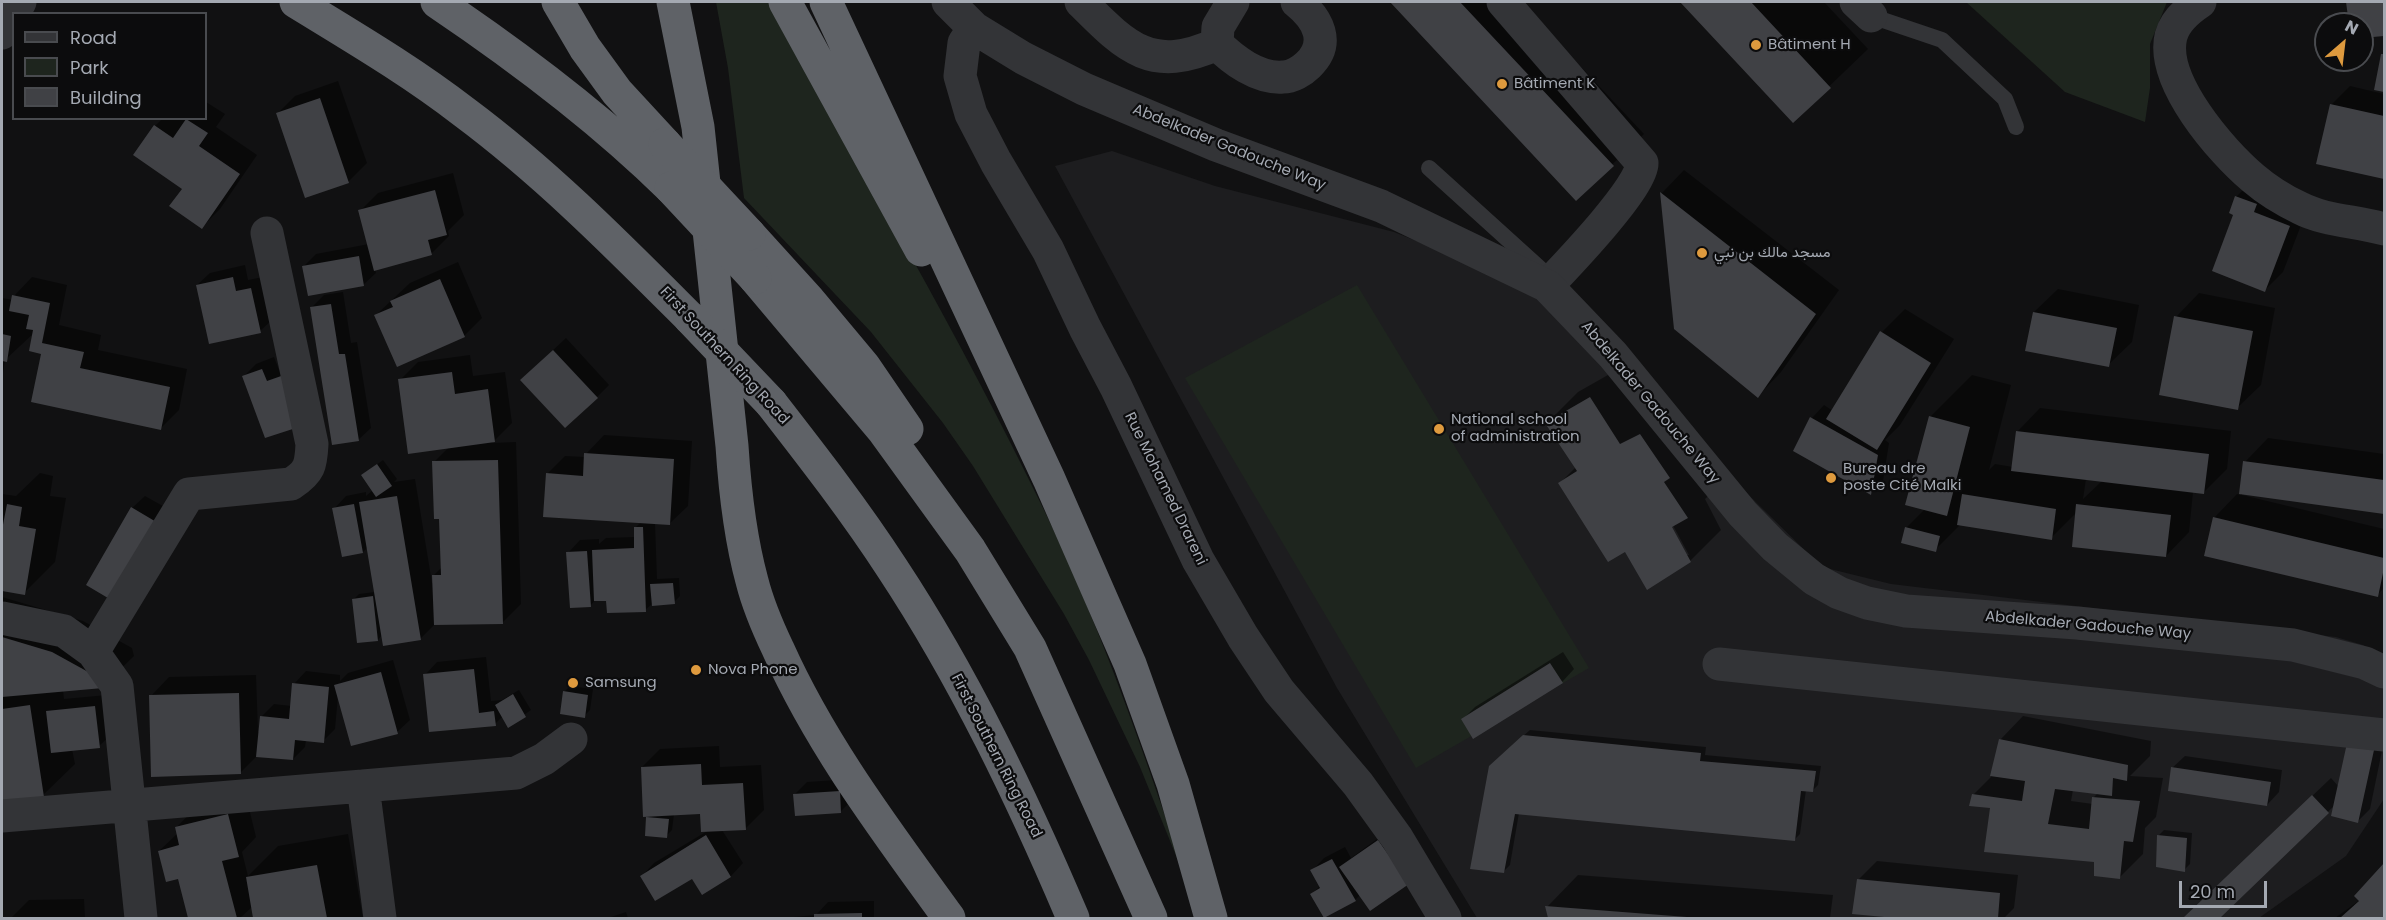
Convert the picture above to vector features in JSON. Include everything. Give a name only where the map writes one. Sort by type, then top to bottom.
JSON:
[{"type":"highway","name":"First Southern Ring Road","points":[[296,2],[464,111],[527,161],[605,232],[771,403],[892,567],[927,624],[1022,802],[1073,918]]},
{"type":"highway","points":[[438,2],[545,78],[636,153],[754,278],[847,386],[916,474],[970,550],[1030,648]]},
{"type":"highway","points":[[558,2],[585,48],[617,92],[808,299],[864,366],[922,451],[965,523],[1030,648],[1151,918]]},
{"type":"highway","points":[[660,2],[691,84]]},
{"type":"highway","points":[[673,2],[691,84],[699,138],[732,446],[735,495],[752,583],[768,627],[793,682],[831,750],[949,918]]},
{"type":"highway","points":[[785,2],[862,146],[1049,479]]},
{"type":"highway","points":[[826,2],[1049,479],[1130,664],[1173,784],[1211,918]]},
{"type":"street","name":"Abdelkader Gadouche Way","points":[[948,2],[974,28],[1023,58],[1084,89],[1216,145],[1381,206],[1550,283],[1613,355],[1743,514],[1814,579],[1839,593],[1867,603],[1906,611],[2076,623],[2293,645],[2384,670]]},
{"type":"street","points":[[1081,2],[1120,39],[1142,52],[1178,58],[1217,44]]},
{"type":"street","points":[[1233,2],[1218,27],[1217,44],[1229,56],[1246,67],[1283,77],[1298,73],[1315,58],[1320,48],[1321,34],[1315,21],[1297,2]]},
{"type":"street","points":[[1503,2],[1642,163],[1640,174],[1617,206],[1550,283]]},
{"type":"street","points":[[2200,2],[2177,22],[2171,35],[2170,47],[2175,75],[2199,117],[2225,150],[2253,178],[2278,196],[2312,212],[2385,229]]},
{"type":"street","points":[[2,33],[12,16]]},
{"type":"street","name":"Rue Mohamed Drareni","points":[[974,28],[964,44],[960,76],[971,114],[1047,250],[1084,328],[1116,387],[1198,560],[1243,637],[1279,692],[1358,784],[1397,838],[1445,918]]},
{"type":"street","points":[[93,652],[189,494],[291,484],[304,476],[311,463],[312,444],[267,233]]},
{"type":"street","points":[[2,618],[64,630],[93,652],[117,686],[141,918]]},
{"type":"street","points":[[1719,664],[2385,735]]},
{"type":"street","points":[[2,816],[516,773],[544,759],[571,739]]},
{"type":"street","points":[[363,786],[380,918]]},
{"type":"lane","points":[[1863,9],[1942,40],[2005,99],[2016,127]]},
{"type":"lane","points":[[1429,168],[1550,283]]},
{"type":"shaded area","name":"National school of administration","points":[[1112,151],[1215,186],[1394,232],[1541,291],[1822,567],[1891,584],[2336,637],[2363,645],[2384,657],[2384,799],[2346,856],[2259,918],[1477,918],[1337,688],[1055,166]]},
{"type":"green space","points":[[716,2],[769,2],[979,381],[1044,510],[1106,652],[1192,895],[1140,767],[1089,660],[1064,614],[973,466],[943,423],[871,332],[744,198],[728,68]]},
{"type":"green space","points":[[1966,2],[2167,2],[2150,44],[2150,88],[2145,122],[2065,92]]},
{"type":"green space","points":[[1357,285],[1589,668],[1416,768],[1185,378]]},
{"type":"building","name":"Bâtiment K","points":[[1390,2],[1460,2],[1614,166],[1576,201]]},
{"type":"building","name":"Bâtiment H","points":[[1680,2],[1751,2],[1831,88],[1793,123]]},
{"type":"building","points":[[2346,2],[2384,2],[2384,36],[2374,37],[2374,12],[2347,12]]},
{"type":"building","points":[[2381,54],[2384,54],[2384,92],[2374,90]]},
{"type":"building","points":[[320,98],[349,183],[305,198],[276,113]]},
{"type":"building","points":[[2330,104],[2384,116],[2384,179],[2316,164]]},
{"type":"building","points":[[188,120],[208,133],[199,146],[240,174],[202,229],[169,206],[182,189],[133,155],[154,125],[173,138]]},
{"type":"building","points":[[435,190],[447,235],[428,240],[432,255],[374,271],[358,210]]},
{"type":"building","name":"مسجد مالك بن نبي","points":[[1660,192],[1816,314],[1758,398],[1674,329]]},
{"type":"building","points":[[2235,196],[2257,204],[2254,212],[2290,226],[2265,292],[2212,271],[2233,215],[2229,213]]},
{"type":"building","points":[[359,256],[364,286],[308,296],[302,266]]},
{"type":"building","points":[[233,277],[236,291],[251,288],[261,333],[209,344],[196,285]]},
{"type":"building","points":[[440,279],[465,337],[397,367],[374,315],[393,307],[390,301]]},
{"type":"building","points":[[12,295],[50,303],[42,343],[84,352],[80,368],[170,387],[161,430],[31,402],[41,354],[29,351],[33,330],[26,329],[29,315],[9,311]]},
{"type":"building","points":[[331,304],[339,354],[345,354],[359,441],[332,445],[310,307]]},
{"type":"building","points":[[2033,312],[2117,328],[2109,367],[2025,351]]},
{"type":"building","points":[[2174,316],[2253,331],[2238,410],[2159,395]]},
{"type":"building","points":[[1880,331],[1931,363],[1877,450],[1826,419]]},
{"type":"building","points":[[2,334],[11,336],[7,362],[2,361]]},
{"type":"building","points":[[553,350],[598,398],[565,428],[520,380]]},
{"type":"building","points":[[262,369],[267,381],[284,375],[302,426],[265,438],[242,376]]},
{"type":"building","points":[[452,372],[455,394],[488,389],[495,442],[408,454],[398,379]]},
{"type":"building","points":[[1590,397],[1620,444],[1640,434],[1670,478],[1664,482],[1688,518],[1672,527],[1691,562],[1647,590],[1625,552],[1608,562],[1558,483],[1577,471],[1545,423]]},
{"type":"building","points":[[1929,416],[1970,427],[1947,516],[1905,505]]},
{"type":"building","points":[[1810,417],[1878,455],[1871,495],[1793,451]]},
{"type":"building","points":[[2016,431],[2209,454],[2204,494],[2011,471]]},
{"type":"building","points":[[584,453],[674,459],[670,525],[543,517],[546,473],[583,476]]},
{"type":"building","points":[[498,460],[503,624],[434,625],[432,575],[441,575],[439,519],[434,519],[432,461]]},
{"type":"building","points":[[2243,461],[2384,480],[2384,514],[2239,494]]},
{"type":"building","points":[[377,464],[392,486],[376,497],[361,475]]},
{"type":"building","points":[[1962,494],[2056,509],[2052,540],[1957,525]]},
{"type":"building","points":[[397,496],[421,640],[383,646],[359,502]]},
{"type":"building","points":[[7,504],[22,507],[19,526],[36,529],[25,595],[2,591],[2,530]]},
{"type":"building","points":[[354,504],[363,553],[342,557],[332,508]]},
{"type":"building","points":[[2076,504],[2171,515],[2166,557],[2072,547]]},
{"type":"building","points":[[131,507],[158,523],[113,601],[86,585]]},
{"type":"building","points":[[2213,517],[2384,558],[2378,597],[2204,556]]},
{"type":"building","points":[[634,527],[643,527],[646,612],[607,613],[606,601],[594,601],[592,550],[634,548]]},
{"type":"building","points":[[1905,527],[1940,536],[1936,552],[1901,543]]},
{"type":"building","points":[[587,551],[591,607],[570,608],[566,552]]},
{"type":"building","points":[[673,583],[675,604],[652,606],[650,584]]},
{"type":"building","points":[[373,596],[378,641],[357,643],[352,599]]},
{"type":"building","points":[[2,637],[52,652],[101,679],[103,688],[2,697]]},
{"type":"building","points":[[1550,663],[1563,683],[1473,739],[1461,719]]},
{"type":"building","points":[[474,669],[479,713],[494,711],[496,726],[429,732],[423,674]]},
{"type":"building","points":[[381,672],[398,734],[351,746],[334,685]]},
{"type":"building","points":[[292,683],[329,687],[324,743],[295,740],[293,760],[256,757],[260,716],[289,719]]},
{"type":"building","points":[[563,691],[588,695],[585,718],[560,714]]},
{"type":"building","points":[[239,693],[241,774],[151,777],[149,695]]},
{"type":"building","points":[[513,694],[526,717],[508,728],[495,705]]},
{"type":"building","points":[[30,705],[44,797],[2,803],[2,709]]},
{"type":"building","points":[[95,706],[100,748],[51,753],[46,711]]},
{"type":"building","points":[[2349,734],[2376,741],[2358,823],[2331,816]]},
{"type":"building","points":[[1523,735],[1701,753],[1700,761],[1816,771],[1813,792],[1801,791],[1795,841],[1515,814],[1504,873],[1470,869],[1489,766]]},
{"type":"building","points":[[1999,739],[2128,765],[2127,781],[2113,778],[2112,796],[2055,789],[2048,824],[2089,829],[2092,797],[2140,801],[2133,842],[2124,841],[2120,879],[2094,876],[2094,862],[1984,852],[1990,808],[1969,806],[1972,794],[2022,801],[2025,781],[1990,776]]},
{"type":"building","points":[[701,764],[702,785],[743,783],[746,830],[701,832],[700,814],[643,817],[641,767]]},
{"type":"building","points":[[2171,767],[2271,782],[2267,806],[2168,791]]},
{"type":"building","points":[[840,791],[841,813],[795,816],[793,794]]},
{"type":"building","points":[[2312,795],[2329,813],[2220,918],[2183,918]]},
{"type":"building","points":[[228,814],[239,857],[222,861],[237,918],[188,918],[178,879],[166,882],[158,851],[179,845],[175,827]]},
{"type":"building","points":[[646,817],[669,819],[667,838],[645,836]]},
{"type":"building","points":[[706,835],[731,877],[702,895],[692,879],[655,901],[640,876]]},
{"type":"building","points":[[2157,835],[2187,838],[2185,872],[2156,867]]},
{"type":"building","points":[[1378,840],[1409,884],[1370,911],[1339,867]]},
{"type":"building","points":[[1332,859],[1356,901],[1324,918],[1310,894],[1320,888],[1310,870]]},
{"type":"building","points":[[2384,863],[2384,918],[2340,918],[2359,901],[2354,896]]},
{"type":"building","points":[[317,865],[327,918],[253,918],[246,877]]},
{"type":"building","points":[[1857,879],[2000,893],[1998,918],[1895,918],[1852,914]]},
{"type":"building","points":[[1545,906],[1687,917],[1687,918],[1548,918]]},
{"type":"building","points":[[862,913],[862,918],[814,918],[814,914]]},
{"type":"place","name":"Bâtiment H","points":[[1756,45]]},
{"type":"place","name":"Bâtiment K","points":[[1502,84]]},
{"type":"place","name":"مسجد مالك بن نبي","points":[[1702,253]]},
{"type":"place","name":"National school of administration","points":[[1439,429]]},
{"type":"place","name":"Bureau dre poste Cité Malki","points":[[1831,478]]},
{"type":"place","name":"Nova Phone","points":[[696,670]]},
{"type":"place","name":"Samsung","points":[[573,683]]}]
